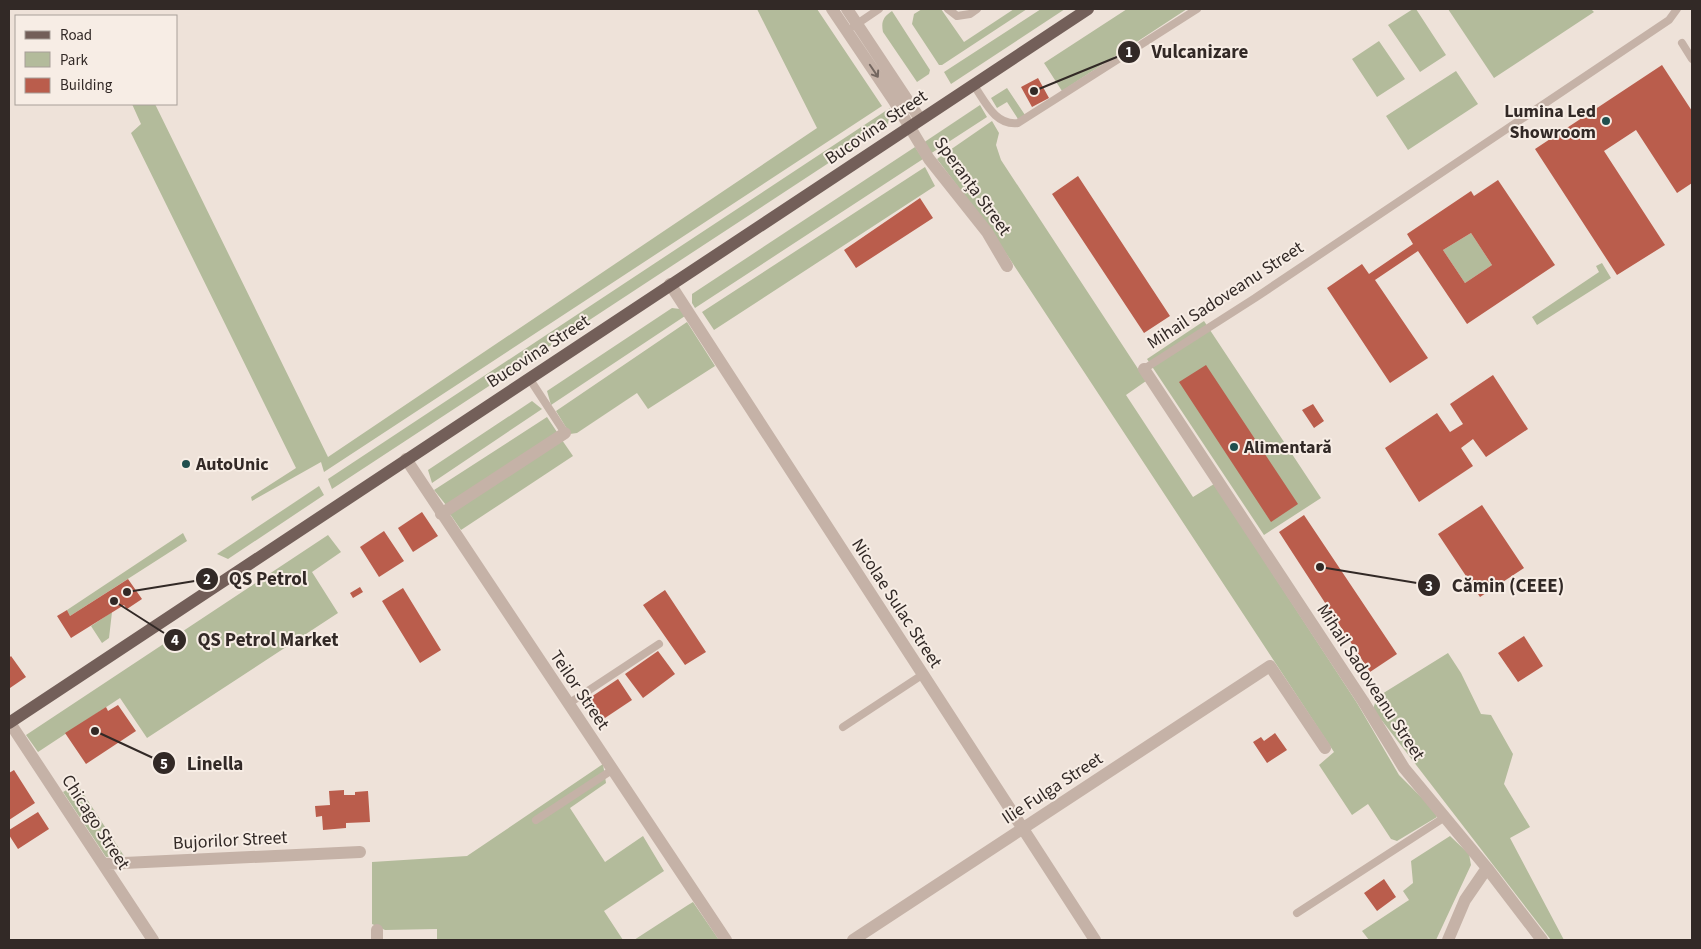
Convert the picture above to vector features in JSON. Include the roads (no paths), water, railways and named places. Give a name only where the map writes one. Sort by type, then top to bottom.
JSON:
[{"type":"main road","name":"Bucovina Street","points":[[9,723],[1088,9]]},
{"type":"street","points":[[832,9],[852,27],[915,122]]},
{"type":"street","points":[[847,9],[852,27]]},
{"type":"street","name":"Speranța Street","points":[[915,122],[929,159],[988,232],[1007,266]]},
{"type":"street","name":"Nicolae Sulac Street","points":[[670,284],[922,676],[1095,940]]},
{"type":"street","name":"Mihail Sadoveanu Street","points":[[1144,369],[1363,701],[1404,768],[1487,868],[1542,940]]},
{"type":"street","points":[[441,514],[565,433]]},
{"type":"street","name":"Teilor Street","points":[[406,459],[726,940]]},
{"type":"street","name":"Ilie Fulga Street","points":[[853,940],[1270,666],[1325,748]]},
{"type":"street","name":"Chicago Street","points":[[9,723],[153,940]]},
{"type":"street","name":"Bujorilor Street","points":[[103,864],[360,852]]},
{"type":"street","points":[[1448,940],[1465,900],[1487,868]]},
{"type":"lane","points":[[852,27],[879,9]]},
{"type":"lane","points":[[948,9],[957,16],[970,14],[977,9]]},
{"type":"lane","points":[[973,84],[1001,120],[1009,124],[1018,123],[1196,9]]},
{"type":"lane","name":"Mihail Sadoveanu Street","points":[[1144,369],[1255,298],[1669,20],[1677,9]]},
{"type":"lane","points":[[1682,44],[1692,59]]},
{"type":"lane","points":[[529,378],[565,433]]},
{"type":"lane","points":[[568,704],[659,644]]},
{"type":"lane","points":[[843,727],[922,676]]},
{"type":"lane","points":[[536,820],[612,770]]},
{"type":"lane","points":[[1296,913],[1445,817]]},
{"type":"place","name":"Vulcanizare","points":[[1034,91]]},
{"type":"place","name":"Lumina Led Showroom","points":[[1606,121]]},
{"type":"place","name":"Alimentară","points":[[1234,447]]},
{"type":"place","name":"AutoUnic","points":[[186,464]]},
{"type":"place","name":"Cămin (CEEE)","points":[[1320,567]]},
{"type":"place","name":"QS Petrol","points":[[127,592]]},
{"type":"place","name":"QS Petrol Market","points":[[114,601]]},
{"type":"place","name":"Linella","points":[[95,731]]}]
